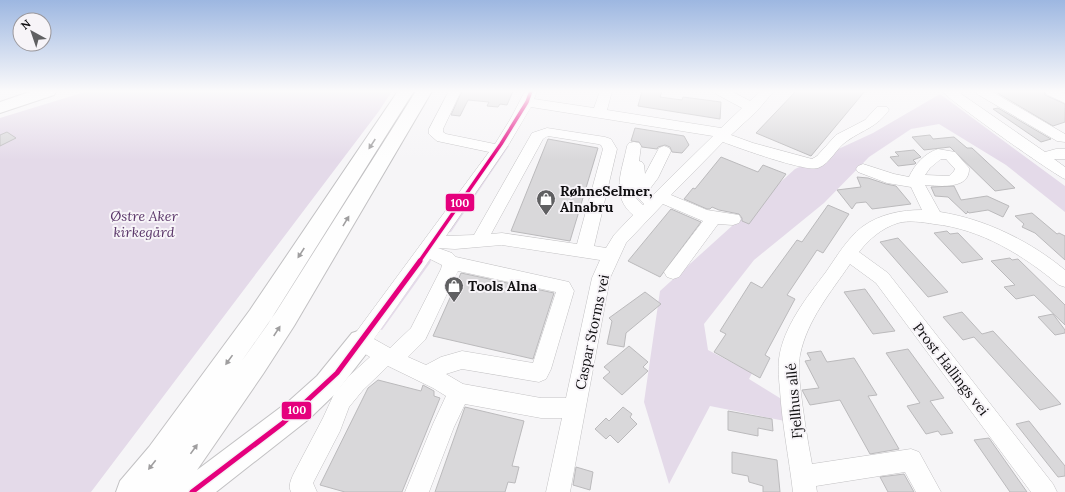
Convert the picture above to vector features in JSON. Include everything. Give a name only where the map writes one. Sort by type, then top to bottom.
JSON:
[{"type":"highway","points":[[131,492],[163,451],[260,317],[398,114]]},
{"type":"highway","points":[[163,492],[238,389],[285,319],[399,114]]},
{"type":"highway","points":[[192,492],[266,436],[310,400],[337,373],[361,342]]},
{"type":"street","points":[[444,114],[436,129],[436,134],[442,138],[498,149]]},
{"type":"street","points":[[518,114],[498,149],[361,342],[440,381],[459,393],[541,408],[575,408]]},
{"type":"street","points":[[604,114],[723,135],[795,160],[814,164],[822,159],[840,138],[870,124],[879,114]]},
{"type":"street","name":"Caspar Storms vei","points":[[558,492],[592,314],[602,278],[611,255],[620,239],[746,114]]},
{"type":"street","points":[[980,114],[1065,174]]},
{"type":"street","points":[[1016,114],[1063,146],[1042,158]]},
{"type":"street","points":[[479,241],[537,136],[547,132],[600,140],[606,142],[610,149],[584,251]]},
{"type":"street","points":[[633,190],[637,176],[638,147]]},
{"type":"street","points":[[664,151],[650,178],[633,190],[627,197],[630,202],[685,208],[714,218],[733,219]]},
{"type":"street","points":[[863,169],[892,179],[916,181],[920,192],[935,218]]},
{"type":"street","name":"Fjellhus allé","points":[[804,484],[790,393],[790,354],[798,330],[816,298],[858,241],[874,228],[894,218],[920,216],[954,221],[1002,238],[1032,255],[1065,280]]},
{"type":"street","points":[[674,272],[714,218]]},
{"type":"street","points":[[430,246],[502,240],[611,255]]},
{"type":"street","points":[[426,375],[448,363],[462,360],[538,373],[541,369],[565,292],[563,287],[556,285],[451,263],[430,246]]},
{"type":"street","name":"Prost Hallings vei","points":[[849,254],[882,278],[1045,492]]},
{"type":"street","points":[[305,492],[301,489],[302,481],[332,424],[341,402],[356,383],[418,334],[438,290],[450,269],[451,263]]},
{"type":"street","points":[[417,492],[444,424],[459,393]]},
{"type":"street","points":[[804,484],[911,460],[929,492]]},
{"type":"green space","name":"Østre Aker kirkegård","points":[[13,114],[377,114],[91,492],[0,492],[0,118]]},
{"type":"green space","points":[[906,114],[967,114],[1065,186],[1065,212],[1006,165],[939,124],[911,129],[869,157],[824,203],[754,260],[704,324],[708,350],[752,373],[749,379],[783,400],[785,421],[710,406],[669,484],[644,402],[660,291],[795,169],[873,133]]},
{"type":"green space","points":[[506,146],[509,146],[451,232],[447,233]]},
{"type":"green space","points":[[429,259],[431,260],[430,263],[382,330],[379,329]]},
{"type":"building","points":[[451,114],[461,114],[460,116]]},
{"type":"building","points":[[688,114],[720,114],[720,119]]},
{"type":"building","points":[[774,114],[846,114],[811,156],[756,133]]},
{"type":"building","points":[[1000,114],[1008,114],[1051,139],[1041,142]]},
{"type":"building","points":[[1033,114],[1065,114],[1065,122],[1053,126]]},
{"type":"building","points":[[635,128],[684,136],[689,145],[682,153],[672,152],[670,147],[665,145],[658,147],[657,149],[642,147],[639,142],[631,141]]},
{"type":"building","points":[[7,132],[16,138],[0,146],[0,135]]},
{"type":"building","points":[[930,135],[933,139],[954,137],[967,148],[972,148],[1015,188],[995,191],[950,147],[924,150],[912,137]]},
{"type":"building","points":[[548,139],[598,148],[570,241],[511,231]]},
{"type":"building","points":[[914,150],[921,157],[913,160],[916,163],[915,164],[898,166],[890,157],[899,156],[895,152]]},
{"type":"building","points":[[721,157],[758,172],[763,165],[786,174],[749,224],[742,221],[739,214],[712,207],[707,209],[684,199],[693,188],[695,189]]},
{"type":"building","points":[[857,177],[868,178],[896,186],[911,204],[872,209],[866,202],[856,203],[852,209],[837,190],[861,187]]},
{"type":"building","points":[[954,186],[961,200],[987,196],[1009,206],[1003,217],[988,210],[968,212],[966,214],[948,197],[935,196],[931,187]]},
{"type":"building","points":[[828,205],[849,214],[823,253],[817,250],[787,295],[795,299],[765,355],[770,358],[760,378],[714,352],[726,334],[720,331],[751,282],[762,288],[797,240],[802,242]]},
{"type":"building","points":[[671,209],[701,222],[660,277],[628,261]]},
{"type":"building","points":[[1032,213],[1057,234],[1059,233],[1065,236],[1065,260],[1035,233],[1022,227],[1024,224],[1015,216]]},
{"type":"building","points":[[947,231],[950,234],[958,233],[983,259],[962,263],[934,233]]},
{"type":"building","points":[[898,238],[948,292],[928,297],[880,242]]},
{"type":"building","points":[[1010,258],[1012,260],[1018,259],[1065,305],[1065,325],[1034,295],[1016,299],[1004,287],[1015,285],[991,261]]},
{"type":"building","points":[[461,273],[554,293],[533,359],[433,336]]},
{"type":"building","points":[[865,289],[895,331],[873,334],[844,292]]},
{"type":"building","points":[[645,292],[661,304],[626,333],[624,347],[607,344],[612,321],[609,318]]},
{"type":"building","points":[[962,312],[982,334],[993,331],[1061,404],[1040,410],[974,337],[963,340],[943,317]]},
{"type":"building","points":[[1053,314],[1065,330],[1065,333],[1055,335],[1038,317]]},
{"type":"building","points":[[629,346],[648,362],[643,367],[648,371],[622,395],[603,378],[610,372],[604,367]]},
{"type":"building","points":[[908,349],[944,398],[930,401],[953,433],[941,435],[938,431],[926,434],[907,406],[920,403],[886,353]]},
{"type":"building","points":[[821,351],[827,362],[854,358],[877,395],[868,396],[899,449],[870,454],[840,400],[810,405],[802,390],[819,388],[805,361],[811,360],[807,353]]},
{"type":"building","points":[[378,380],[421,391],[423,385],[434,391],[434,396],[440,398],[402,492],[345,492],[320,485],[368,388]]},
{"type":"building","points":[[465,407],[524,421],[512,466],[519,467],[515,483],[508,482],[505,492],[435,492]]},
{"type":"building","points":[[623,407],[632,414],[630,417],[637,424],[618,443],[610,435],[606,439],[595,429],[606,418],[609,421]]},
{"type":"building","points":[[728,411],[772,419],[773,431],[758,428],[758,436],[728,430]]},
{"type":"building","points":[[1029,421],[1065,466],[1065,476],[1058,477],[1016,424]]},
{"type":"building","points":[[989,438],[1027,492],[1010,492],[974,440]]},
{"type":"building","points":[[732,452],[777,460],[780,492],[763,492],[763,486],[749,482],[748,476],[732,473]]},
{"type":"building","points":[[576,467],[593,472],[590,490],[573,485]]},
{"type":"building","points":[[904,474],[914,492],[888,492],[880,477]]},
{"type":"transit line","name":"100","points":[[192,492],[283,423],[337,373],[406,281],[501,144],[520,114]]},
{"type":"place","name":"RøhneSelmer, Alnabru","points":[[546,216]]},
{"type":"place","name":"Tools Alna","points":[[454,303]]}]
